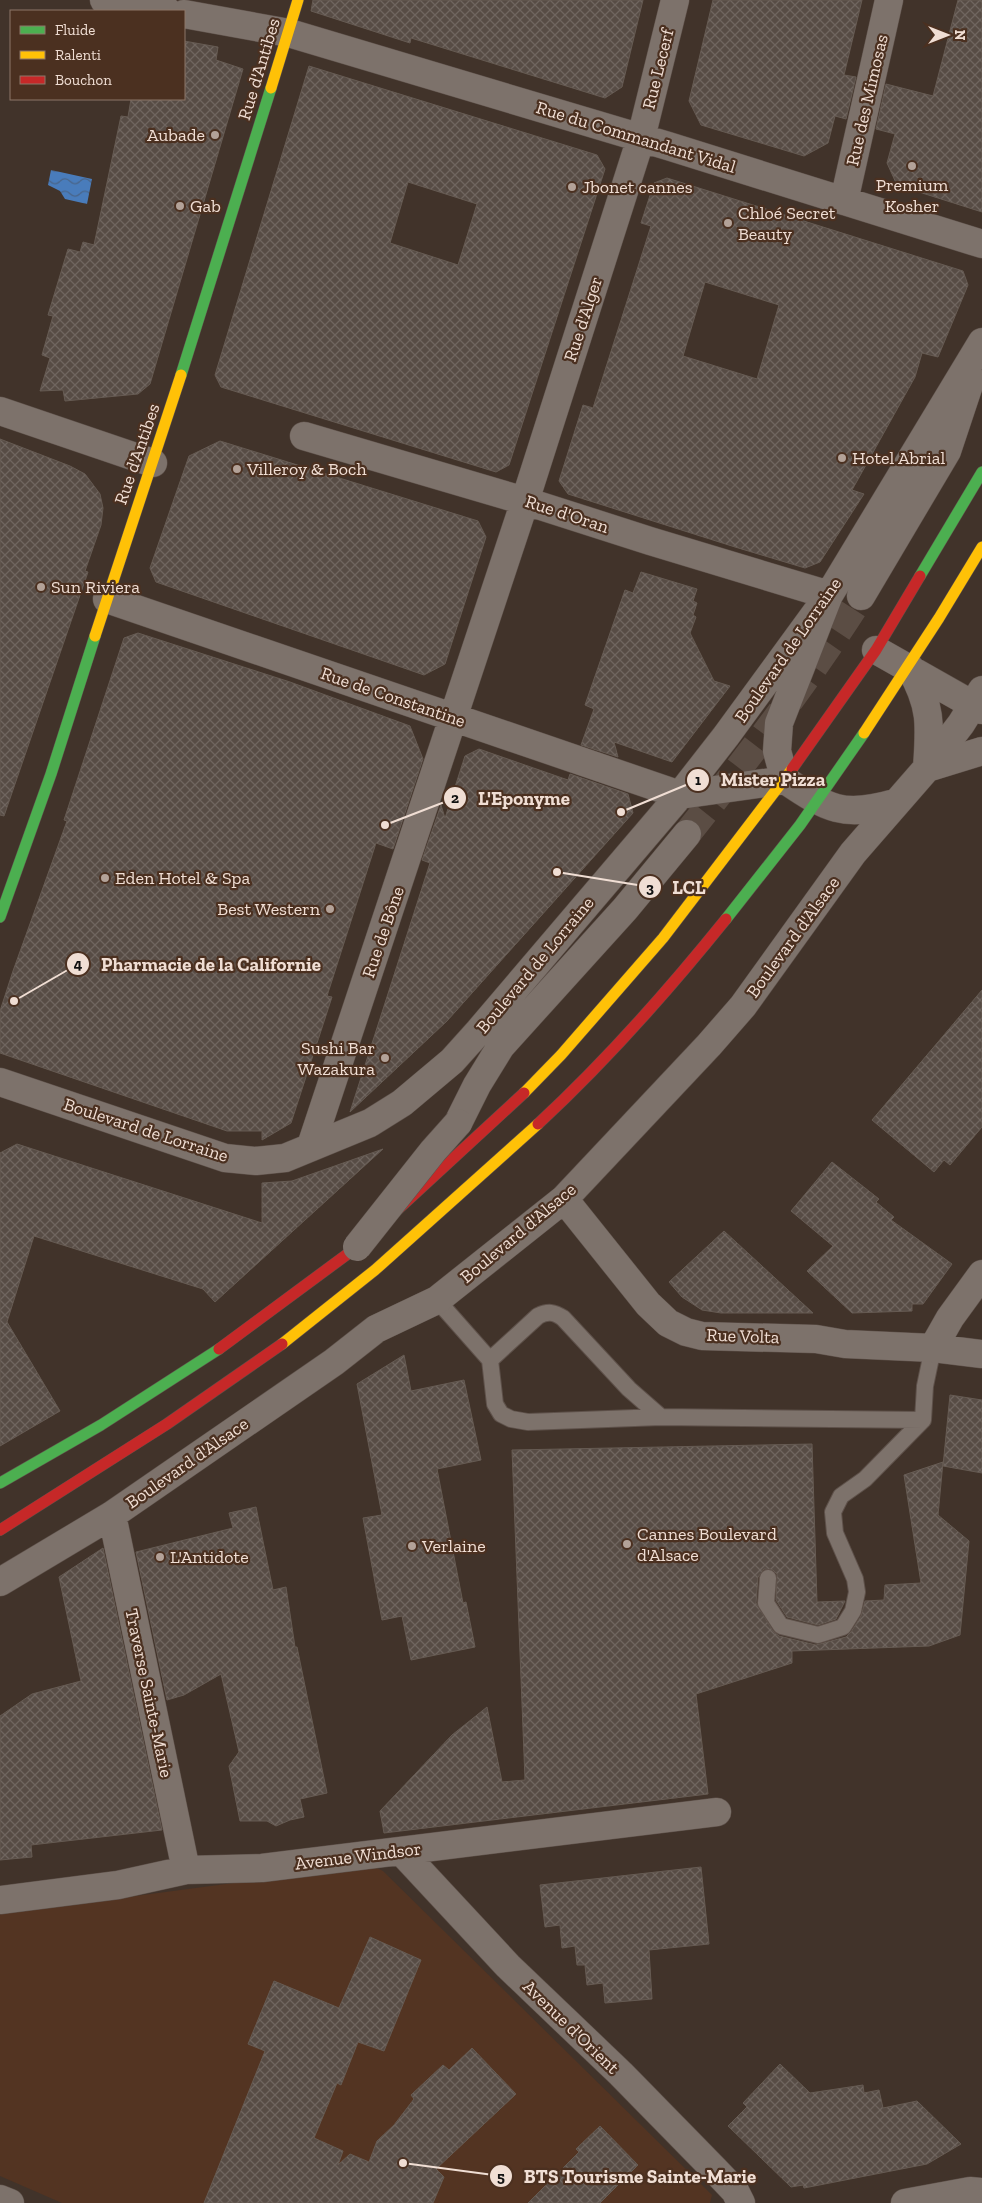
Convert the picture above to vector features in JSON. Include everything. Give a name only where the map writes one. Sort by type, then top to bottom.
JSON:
[{"type":"main road","name":"Rue d'Antibes","points":[[0,917],[6,880],[51,774],[153,463],[298,0]]},
{"type":"main road","points":[[0,1483],[101,1425],[217,1350],[357,1247],[520,1097],[604,1008],[721,865],[785,780],[876,650],[950,529],[982,472]]},
{"type":"main road","points":[[0,1530],[207,1397],[277,1348],[374,1272],[538,1125],[586,1077],[679,974],[818,802],[910,668],[982,547]]},
{"type":"street","points":[[104,0],[161,10]]},
{"type":"street","name":"Rue Lecerf","points":[[641,138],[674,0]]},
{"type":"street","name":"Rue des Mimosas","points":[[844,201],[889,0]]},
{"type":"street","name":"Rue du Commandant Vidal","points":[[185,14],[289,33],[641,138],[982,244]]},
{"type":"street","name":"Rue d'Alger","points":[[455,718],[641,138]]},
{"type":"street","points":[[861,596],[917,506],[947,451],[962,411],[982,343]]},
{"type":"street","name":"Boulevard de Lorraine","points":[[0,1082],[225,1158],[256,1161],[285,1158],[370,1123],[402,1103],[452,1061],[680,795],[726,736],[829,595],[982,343]]},
{"type":"street","points":[[0,411],[153,463]]},
{"type":"street","name":"Rue d'Oran","points":[[304,436],[526,501],[650,542],[829,595]]},
{"type":"street","points":[[829,595],[779,723],[777,751],[785,780],[818,802],[840,810],[857,811],[896,802]]},
{"type":"street","name":"Rue de Constantine","points":[[107,599],[680,795]]},
{"type":"street","points":[[876,650],[979,702]]},
{"type":"street","points":[[910,668],[922,688],[928,709],[927,768],[982,751]]},
{"type":"street","name":"Boulevard d'Alsace","points":[[0,1582],[112,1515],[294,1390],[376,1329],[437,1300],[564,1199],[709,1045],[743,1006],[853,853],[927,768],[979,702]]},
{"type":"street","name":"Rue de Bône","points":[[311,1146],[455,718]]},
{"type":"street","points":[[680,795],[785,780]]},
{"type":"street","points":[[357,1247],[433,1151],[458,1123],[477,1085],[501,1046],[625,909],[687,834]]},
{"type":"street","points":[[452,1061],[477,1085]]},
{"type":"street","name":"Rue Volta","points":[[564,1199],[648,1304],[668,1323],[686,1332],[702,1336],[816,1339],[845,1344],[933,1348],[982,1354]]},
{"type":"street","points":[[933,1348],[950,1318],[982,1274]]},
{"type":"street","name":"Traverse Sainte-Marie","points":[[112,1515],[186,1870]]},
{"type":"street","name":"Avenue Windsor","points":[[0,1900],[118,1885],[186,1870],[262,1868],[523,1838],[717,1812]]},
{"type":"street","name":"Avenue d'Orient","points":[[401,1851],[508,1966],[621,2074],[735,2191],[741,2203]]},
{"type":"street","points":[[905,2203],[970,2191],[982,2192]]},
{"type":"street","points":[[0,2199],[10,2203]]},
{"type":"lane","points":[[437,1300],[490,1360],[495,1404],[501,1414],[511,1420],[528,1422],[661,1417],[922,1420]]},
{"type":"lane","points":[[490,1360],[538,1316],[546,1312],[556,1313],[563,1318],[629,1389],[661,1417]]},
{"type":"lane","points":[[768,1578],[766,1604],[781,1626],[818,1635],[843,1627],[853,1611],[857,1592],[855,1579],[835,1533],[833,1512],[841,1496],[865,1479],[922,1420],[925,1386],[933,1348]]},
{"type":"shaded area","points":[[361,1866],[373,1866],[383,1871],[712,2195],[710,2203],[62,2203],[0,2176],[0,1914]]},
{"type":"water","points":[[51,170],[92,179],[87,204],[65,199],[60,191],[48,185]]},
{"type":"building","points":[[313,0],[643,0],[622,87],[605,98],[411,38],[410,43],[311,11]]},
{"type":"building","points":[[713,0],[862,0],[844,75],[856,77],[846,119],[835,116],[828,143],[804,156],[701,125],[689,101]]},
{"type":"building","points":[[958,0],[982,0],[982,212],[897,185],[887,163],[895,134],[876,129],[886,84],[933,96]]},
{"type":"building","points":[[185,41],[218,47],[216,60],[243,69],[150,384],[138,394],[65,401],[63,390],[40,391],[50,358],[42,355],[53,316],[48,315],[68,249],[80,252],[83,242],[94,245],[121,116],[128,117],[131,100],[185,100]]},
{"type":"building","points":[[309,66],[597,155],[605,169],[509,465],[496,472],[221,387],[215,375]],"holes":[[[408,182],[477,204],[458,265],[390,243]]]},
{"type":"building","points":[[667,178],[963,271],[968,285],[938,357],[922,353],[915,377],[852,490],[864,494],[820,562],[805,568],[735,547],[568,494],[559,481],[583,405],[593,408],[651,226],[641,223],[654,183]],"holes":[[[705,282],[779,305],[757,379],[683,356]]]},
{"type":"building","points":[[0,439],[70,466],[85,474],[100,494],[103,508],[101,525],[85,571],[88,572],[4,816],[0,815]]},
{"type":"building","points":[[220,441],[478,521],[486,537],[445,664],[424,675],[156,582],[150,568],[189,456]]},
{"type":"building","points":[[641,572],[697,589],[693,601],[697,603],[693,615],[696,617],[690,633],[714,681],[730,686],[672,762],[614,742],[618,757],[581,745],[594,709],[585,705],[625,590],[633,593]]},
{"type":"building","points":[[138,633],[290,682],[410,726],[423,759],[393,849],[376,843],[327,996],[332,997],[291,1123],[262,1140],[262,1131],[227,1131],[0,1053],[0,1011],[13,971],[67,821],[64,820],[124,638]]},
{"type":"building","points":[[479,749],[568,780],[570,774],[628,794],[633,813],[447,1021],[350,1112],[430,863],[422,860],[441,805],[445,818],[465,756]]},
{"type":"building","points":[[982,990],[982,1127],[950,1165],[944,1160],[934,1172],[872,1120]]},
{"type":"building","points":[[17,1144],[262,1223],[262,1183],[292,1181],[383,1149],[215,1302],[203,1289],[34,1236],[7,1322],[60,1411],[0,1446],[0,1153]]},
{"type":"building","points":[[832,1162],[879,1199],[876,1202],[894,1217],[891,1220],[952,1264],[923,1304],[912,1304],[912,1311],[852,1313],[807,1271],[833,1246],[791,1211]]},
{"type":"building","points":[[724,1231],[813,1313],[721,1313],[702,1310],[682,1297],[669,1282]]},
{"type":"building","points":[[404,1355],[411,1391],[464,1380],[481,1460],[437,1469],[463,1603],[466,1602],[475,1647],[411,1660],[402,1616],[382,1620],[363,1518],[382,1515],[357,1384]]},
{"type":"building","points":[[950,1395],[982,1400],[982,1473],[943,1466]]},
{"type":"building","points":[[812,1444],[817,1602],[845,1601],[836,1619],[818,1625],[787,1617],[776,1600],[777,1574],[773,1570],[764,1569],[758,1577],[756,1603],[773,1631],[779,1636],[816,1645],[846,1637],[861,1616],[865,1601],[884,1600],[885,1585],[921,1583],[904,1475],[943,1462],[938,1515],[969,1541],[960,1635],[929,1646],[792,1651],[792,1663],[696,1694],[708,1794],[384,1833],[380,1811],[452,1735],[487,1707],[502,1782],[525,1780],[512,1450]]},
{"type":"building","points":[[256,1507],[273,1590],[286,1587],[295,1647],[297,1647],[327,1793],[300,1799],[304,1817],[276,1826],[267,1821],[240,1821],[229,1766],[239,1752],[221,1674],[184,1695],[167,1700],[136,1552],[233,1528],[229,1513]]},
{"type":"building","points":[[103,1548],[162,1830],[31,1845],[32,1857],[0,1860],[0,1716],[32,1694],[81,1681],[59,1577]]},
{"type":"building","points":[[701,1867],[709,1944],[649,1950],[652,1999],[605,2003],[603,1983],[587,1985],[585,1965],[577,1965],[575,1946],[562,1948],[560,1925],[545,1927],[540,1885]]},
{"type":"building","points":[[370,1937],[421,1960],[384,2051],[358,2042],[341,2085],[337,2083],[314,2138],[343,2151],[338,2165],[350,2154],[369,2162],[377,2141],[394,2125],[414,2099],[411,2095],[443,2065],[449,2070],[472,2048],[516,2094],[436,2169],[444,2177],[433,2203],[204,2203],[265,2051],[248,2044],[274,1981],[339,2008]]},
{"type":"building","points":[[780,2064],[810,2093],[863,2085],[864,2093],[879,2090],[883,2108],[917,2101],[961,2144],[927,2164],[804,2188],[803,2185],[791,2187],[728,2126],[747,2107],[743,2103]]},
{"type":"building","points":[[600,2126],[638,2165],[600,2203],[528,2203],[579,2152],[576,2149]]},
{"type":"tunnel","points":[[687,834],[799,687],[861,596]]},
{"type":"traffic: fast","points":[[181,375],[271,88]]},
{"type":"traffic: fast","points":[[920,576],[982,472]]},
{"type":"traffic: fast","points":[[0,917],[51,774],[95,636]]},
{"type":"traffic: fast","points":[[726,919],[800,825],[864,733]]},
{"type":"traffic: fast","points":[[0,1483],[101,1425],[219,1349]]},
{"type":"traffic: slow","points":[[271,88],[298,0]]},
{"type":"traffic: slow","points":[[95,636],[181,375]]},
{"type":"traffic: slow","points":[[864,733],[939,618],[982,547]]},
{"type":"traffic: slow","points":[[524,1093],[561,1055],[663,938],[792,769]]},
{"type":"traffic: slow","points":[[282,1344],[375,1270],[538,1124]]},
{"type":"traffic: jam","points":[[792,769],[876,650],[920,576]]},
{"type":"traffic: jam","points":[[538,1124],[588,1076],[636,1025],[726,919]]},
{"type":"traffic: jam","points":[[219,1349],[357,1247],[524,1093]]},
{"type":"traffic: jam","points":[[0,1530],[167,1424],[282,1344]]},
{"type":"place","name":"Aubade","points":[[215,135]]},
{"type":"place","name":"Premium Kosher","points":[[912,166]]},
{"type":"place","name":"Jbonet cannes","points":[[572,187]]},
{"type":"place","name":"Gab","points":[[180,206]]},
{"type":"place","name":"Chloé Secret Beauty","points":[[728,223]]},
{"type":"place","name":"Hotel Abrial","points":[[842,458]]},
{"type":"place","name":"Villeroy & Boch","points":[[237,469]]},
{"type":"place","name":"Sun Riviera","points":[[41,587]]},
{"type":"place","name":"Mister Pizza","points":[[621,812]]},
{"type":"place","name":"L'Eponyme","points":[[385,825]]},
{"type":"place","name":"LCL","points":[[557,872]]},
{"type":"place","name":"Eden Hotel & Spa","points":[[105,878]]},
{"type":"place","name":"Best Western","points":[[330,909]]},
{"type":"place","name":"Pharmacie de la Californie","points":[[14,1001]]},
{"type":"place","name":"Sushi Bar Wazakura","points":[[385,1058]]},
{"type":"place","name":"Cannes Boulevard d'Alsace","points":[[627,1544]]},
{"type":"place","name":"Verlaine","points":[[412,1546]]},
{"type":"place","name":"L'Antidote","points":[[160,1557]]},
{"type":"place","name":"BTS Tourisme Sainte-Marie","points":[[403,2163]]}]
